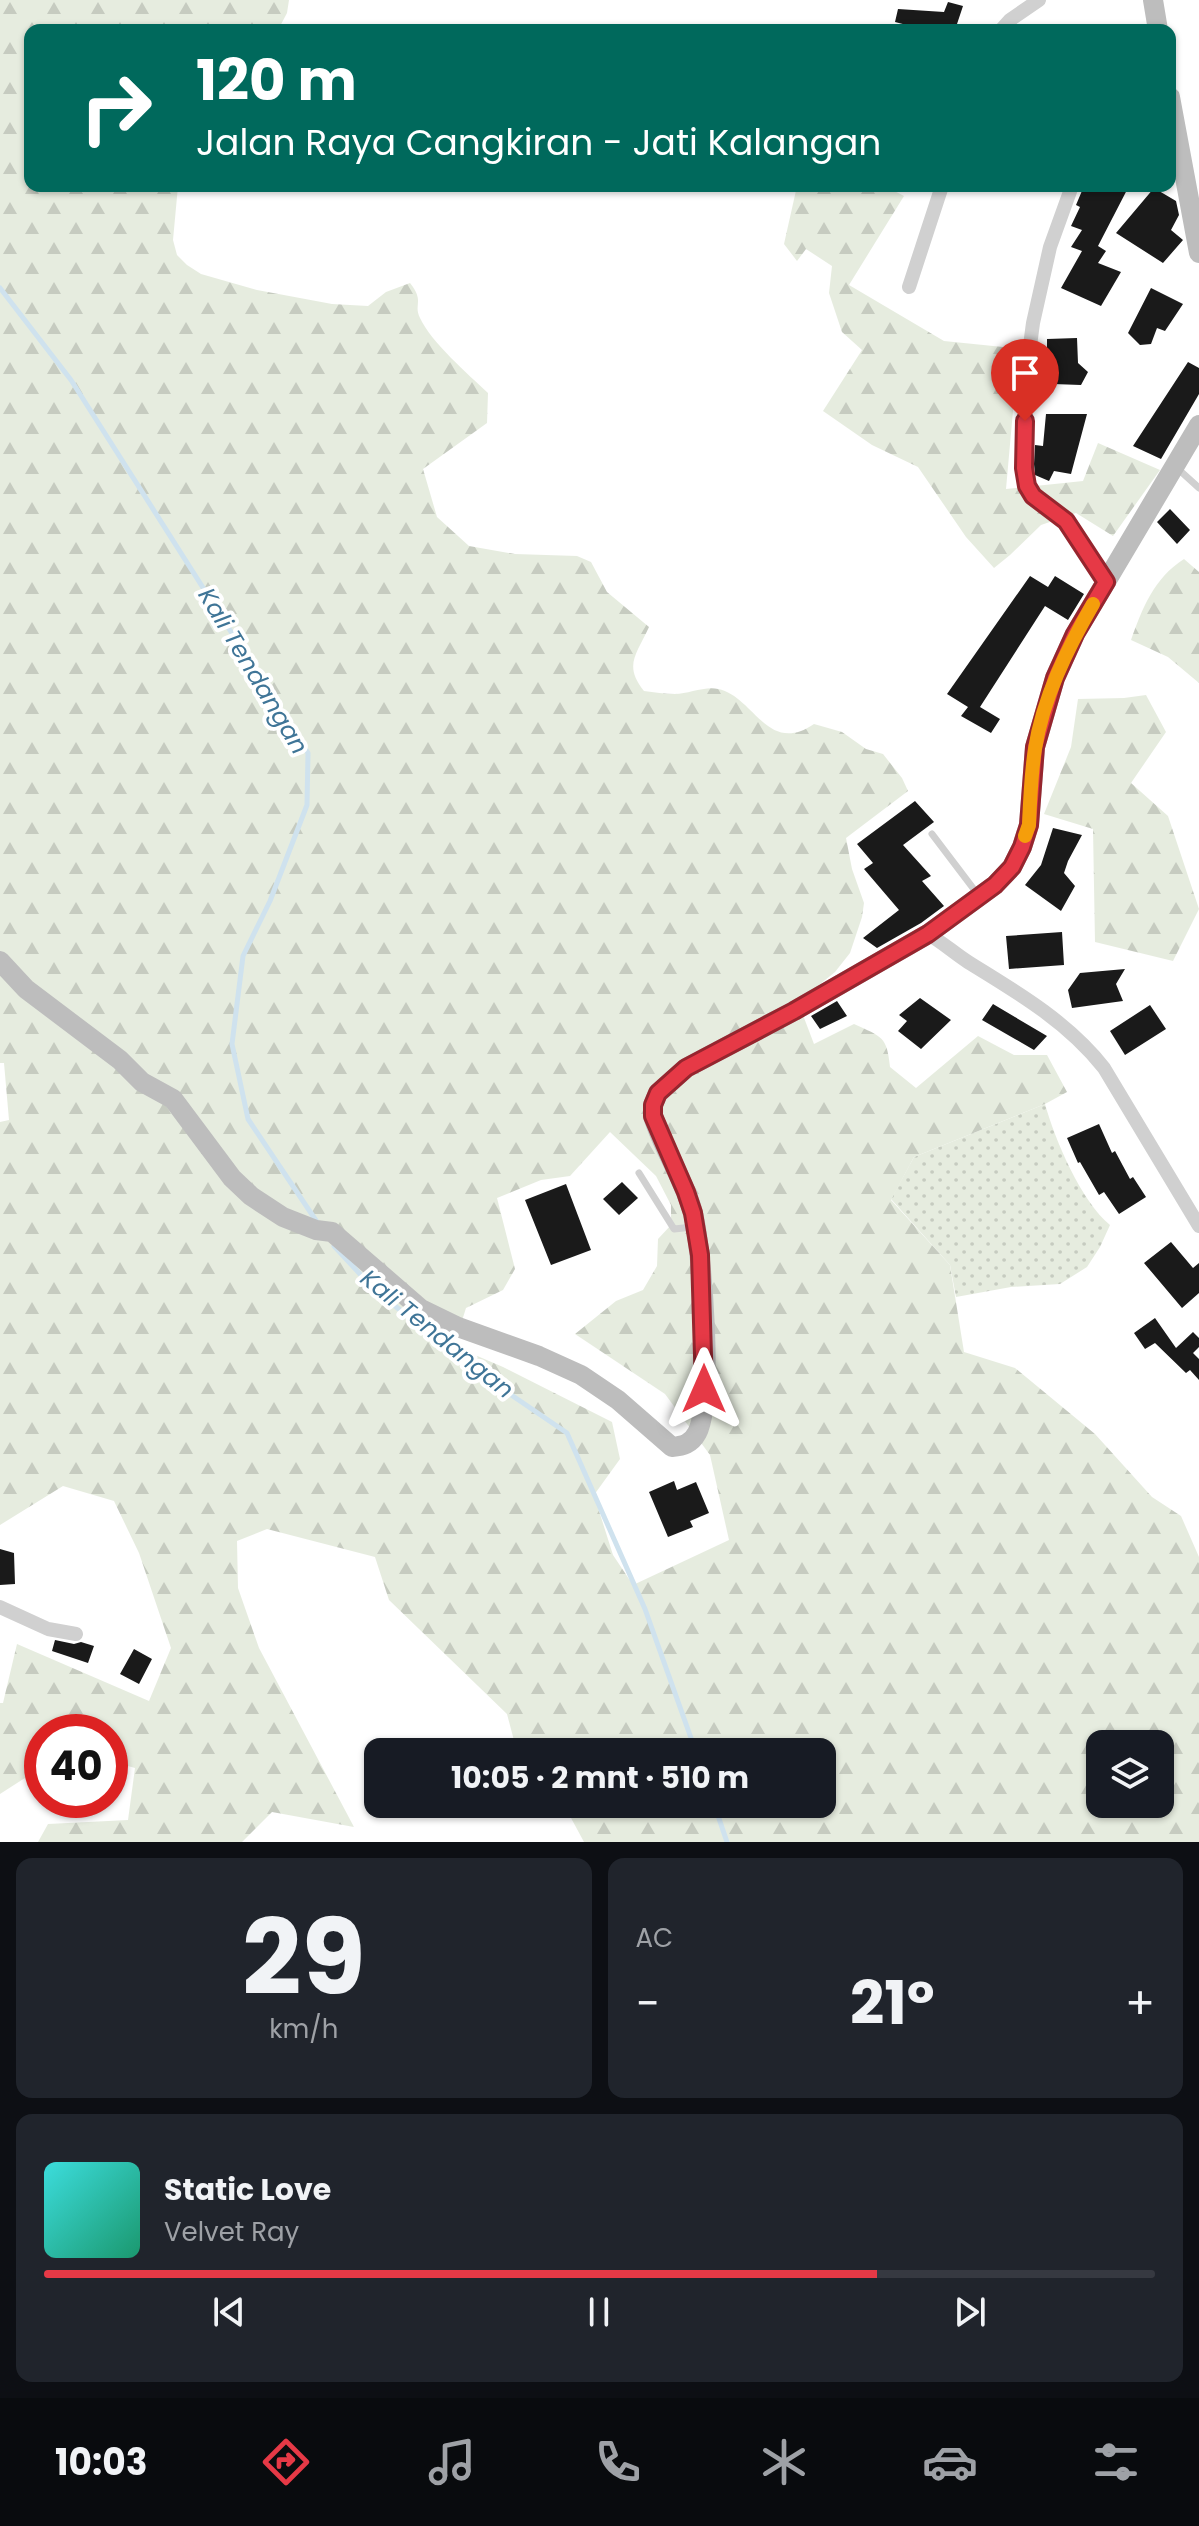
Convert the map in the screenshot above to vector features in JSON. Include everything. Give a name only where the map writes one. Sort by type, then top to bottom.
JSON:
[{"type":"street","points":[[1006,24],[1039,0]]},
{"type":"street","points":[[1153,0],[1157,24]]},
{"type":"street","points":[[1176,129],[1199,253]]},
{"type":"street","points":[[909,287],[940,192]]},
{"type":"street","points":[[1070,192],[1050,247],[1033,323],[1027,368],[1024,468],[1027,486],[1033,496],[1066,521],[1106,582]]},
{"type":"street","points":[[0,961],[26,989],[120,1060],[142,1082],[173,1099],[232,1178],[251,1196],[283,1217],[324,1231],[421,1309],[458,1327],[539,1356],[581,1375],[618,1400],[672,1447],[690,1443],[703,1414],[700,1255],[686,1192],[653,1116],[658,1093],[686,1068],[794,1011],[928,934],[995,885],[1012,867],[1029,825],[1035,747],[1055,678],[1075,634],[1199,425]]},
{"type":"street","points":[[928,934],[1073,1032],[1088,1047],[1104,1068],[1199,1226]]},
{"type":"street","points":[[0,1607],[48,1629],[76,1634]]},
{"type":"lane","points":[[1175,466],[1199,488]]},
{"type":"lane","points":[[932,834],[979,896]]},
{"type":"lane","points":[[639,1173],[674,1229],[695,1226]]},
{"type":"green space","points":[[0,0],[289,0],[281,24],[24,24],[24,192],[177,192],[173,240],[177,255],[201,274],[257,290],[332,304],[368,306],[386,292],[410,283],[417,295],[418,313],[432,337],[488,393],[487,423],[423,469],[437,517],[469,546],[515,554],[577,556],[591,562],[607,592],[649,627],[633,666],[644,691],[675,694],[718,689],[742,702],[772,729],[784,733],[798,732],[814,724],[842,732],[866,749],[883,754],[902,778],[908,791],[846,838],[852,869],[864,903],[850,953],[835,972],[798,1002],[814,1044],[854,1024],[885,1043],[890,1067],[916,1088],[978,1036],[1014,1055],[1047,1055],[1067,1092],[1045,1104],[914,1157],[891,1200],[950,1265],[964,1352],[1015,1368],[1095,1434],[1152,1497],[1181,1516],[1199,1557],[1199,1842],[584,1842],[571,1818],[836,1818],[836,1738],[513,1738],[507,1714],[389,1600],[375,1557],[267,1529],[237,1541],[238,1588],[259,1648],[354,1827],[272,1812],[242,1842],[38,1842],[48,1824],[128,1820],[135,1768],[128,1766],[128,1714],[24,1714],[24,1779],[0,1794],[0,1703],[3,1703],[17,1644],[149,1701],[171,1648],[139,1553],[114,1501],[63,1486],[0,1525],[0,1122],[9,1120],[4,1063],[0,1063]],"holes":[[[610,1132],[656,1176],[671,1205],[671,1225],[658,1239],[657,1266],[643,1290],[616,1301],[575,1334],[665,1394],[710,1455],[729,1540],[633,1585],[613,1555],[594,1495],[620,1459],[612,1422],[454,1346],[466,1308],[503,1290],[515,1269],[497,1198],[541,1180],[570,1176]]]},
{"type":"green space","points":[[796,192],[896,192],[904,196],[849,285],[944,341],[1003,347],[1018,355],[1006,489],[1083,481],[1098,443],[1160,470],[1113,536],[1076,513],[1041,525],[994,568],[966,537],[918,467],[872,445],[823,411],[862,350],[842,332],[829,293],[832,266],[806,249],[797,261],[784,244]]},
{"type":"green space","points":[[1184,559],[1199,572],[1199,683],[1168,657],[1131,640],[1157,585]]},
{"type":"green space","points":[[1146,695],[1166,732],[1131,783],[1168,816],[1199,909],[1173,961],[1095,942],[1093,829],[1044,814],[1071,747],[1078,699]]},
{"type":"green space","points":[[1045,1104],[1055,1135],[1079,1186],[1110,1225],[1100,1247],[1087,1267],[1060,1284],[1011,1287],[956,1297],[950,1265],[891,1199],[914,1157]]},
{"type":"building","points":[[948,2],[963,6],[957,24],[895,22],[898,9],[944,12]]},
{"type":"building","points":[[1081,192],[1126,192],[1098,246],[1106,251],[1098,263],[1121,272],[1101,306],[1061,288],[1082,251],[1071,247],[1082,230],[1071,226],[1080,207],[1076,205]]},
{"type":"building","points":[[1151,192],[1161,192],[1176,201],[1179,215],[1171,230],[1183,240],[1163,263],[1116,233]]},
{"type":"building","points":[[1151,288],[1183,304],[1165,331],[1157,328],[1151,344],[1140,345],[1128,333]]},
{"type":"building","points":[[1077,338],[1078,363],[1088,372],[1081,385],[1053,384],[1051,373],[1054,358],[1047,358],[1047,339]]},
{"type":"building","points":[[1188,362],[1199,368],[1199,394],[1161,459],[1133,446]]},
{"type":"building","points":[[1046,414],[1087,414],[1071,474],[1054,471],[1049,481],[1035,475],[1034,464],[1035,445],[1043,446]]},
{"type":"building","points":[[1170,509],[1190,530],[1177,544],[1157,522]]},
{"type":"building","points":[[1030,576],[1048,587],[1055,576],[1084,594],[1068,620],[1045,606],[980,707],[1000,719],[991,733],[961,716],[968,707],[947,694]]},
{"type":"building","points":[[915,801],[934,822],[903,845],[931,876],[922,881],[944,906],[877,948],[863,938],[899,910],[864,869],[873,863],[857,844]]},
{"type":"building","points":[[1053,828],[1082,835],[1064,873],[1075,886],[1061,911],[1025,885],[1041,865]]},
{"type":"building","points":[[1062,932],[1064,965],[1009,969],[1006,936]]},
{"type":"building","points":[[1125,969],[1116,984],[1123,1001],[1072,1008],[1068,990],[1080,973]]},
{"type":"building","points":[[920,998],[951,1020],[921,1049],[898,1031],[907,1021],[899,1015]]},
{"type":"building","points":[[837,1001],[847,1016],[820,1029],[811,1016]]},
{"type":"building","points":[[993,1004],[1047,1036],[1034,1050],[982,1020]]},
{"type":"building","points":[[1150,1005],[1166,1029],[1125,1055],[1110,1031]]},
{"type":"building","points":[[1099,1124],[1112,1153],[1115,1151],[1130,1179],[1133,1177],[1146,1197],[1119,1214],[1104,1192],[1099,1195],[1078,1163],[1067,1138]]},
{"type":"building","points":[[622,1182],[638,1198],[619,1215],[603,1199]]},
{"type":"building","points":[[566,1184],[591,1250],[551,1265],[525,1200]]},
{"type":"building","points":[[1171,1242],[1193,1268],[1199,1263],[1199,1293],[1182,1308],[1144,1263]]},
{"type":"building","points":[[1155,1318],[1176,1348],[1193,1332],[1199,1338],[1199,1347],[1193,1353],[1199,1359],[1199,1380],[1190,1370],[1186,1373],[1155,1343],[1145,1349],[1134,1333]]},
{"type":"building","points":[[674,1481],[677,1490],[696,1482],[709,1513],[690,1521],[693,1527],[668,1537],[649,1492]]},
{"type":"building","points":[[0,1549],[14,1553],[15,1584],[0,1585]]},
{"type":"building","points":[[55,1640],[94,1646],[88,1663],[52,1651]]},
{"type":"building","points":[[134,1649],[152,1659],[139,1684],[120,1674]]},
{"type":"waterway","name":"Kali Tendangan","points":[[0,288],[71,380],[308,753],[307,805],[270,901],[243,956],[232,1044],[248,1119],[317,1222]]},
{"type":"waterway","name":"Kali Tendangan","points":[[334,1246],[372,1287],[463,1362],[567,1433],[645,1609],[691,1738]]},
{"type":"waterway","name":"Kali Tendangan","points":[[719,1818],[727,1842]]},
{"type":"slow traffic","points":[[1025,836],[1029,825],[1035,747],[1044,712],[1055,678],[1093,604]]},
{"type":"route","points":[[704,1389],[700,1255],[693,1213],[655,1125],[653,1105],[658,1093],[686,1068],[794,1011],[928,934],[995,885],[1012,867],[1029,825],[1035,747],[1055,678],[1075,634],[1106,582],[1066,521],[1033,496],[1027,486],[1024,468],[1025,421]]}]
